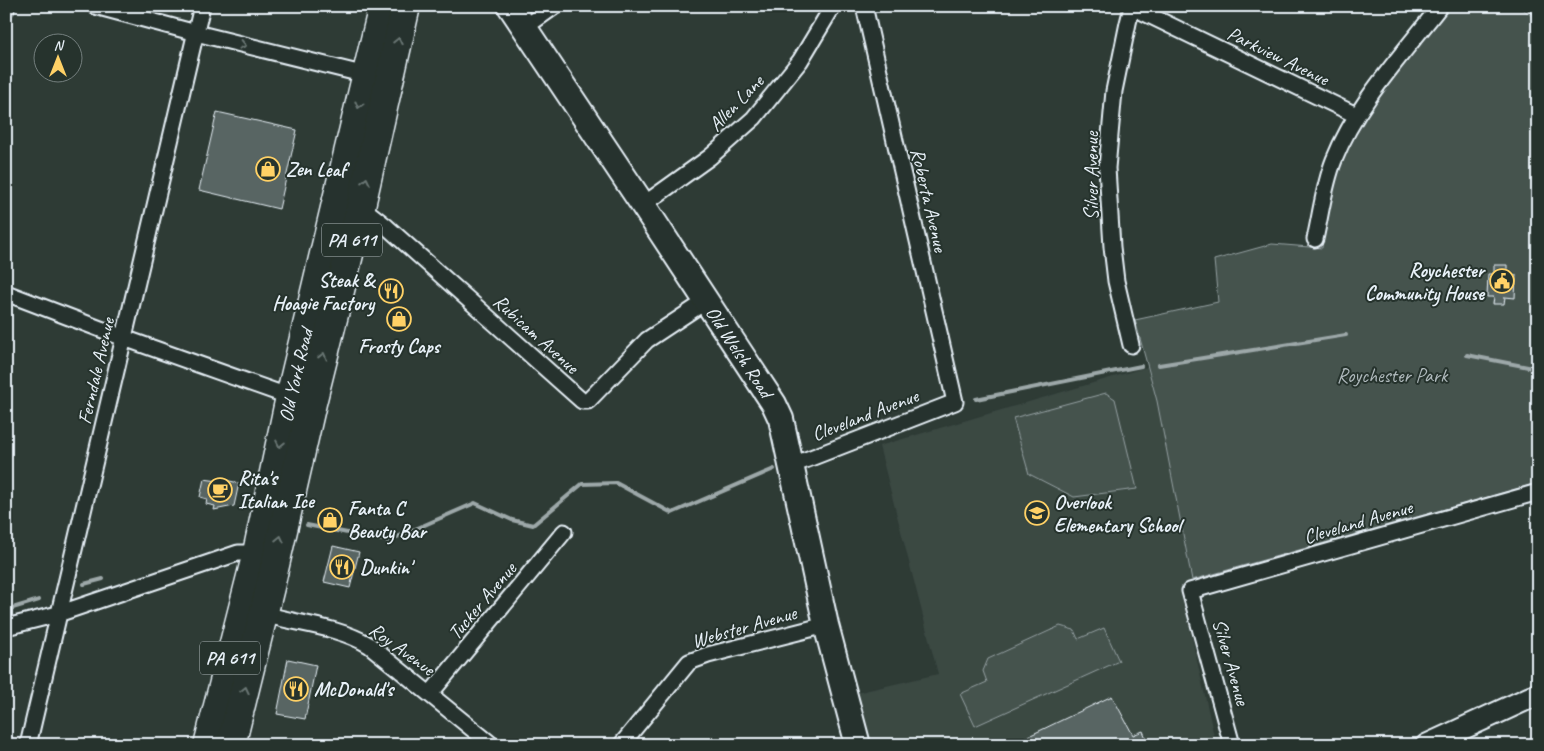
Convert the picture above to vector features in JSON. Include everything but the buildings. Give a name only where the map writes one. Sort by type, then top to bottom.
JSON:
[{"type":"highway","name":"Old York Road","points":[[348,206],[366,75],[383,6]]},
{"type":"highway","name":"Old York Road","points":[[231,745],[253,611],[301,400],[348,206],[406,6]]},
{"type":"highway","name":"Old York Road","points":[[208,745],[253,611],[257,553],[301,400]]},
{"type":"main road","name":"Old Welsh Road","points":[[510,6],[774,404],[781,419],[826,625],[858,745]]},
{"type":"main road","points":[[1427,745],[1538,694]]},
{"type":"street","points":[[95,6],[366,75]]},
{"type":"street","name":"Ferndale Avenue","points":[[28,745],[202,6]]},
{"type":"street","points":[[524,28],[555,6]]},
{"type":"street","name":"Allen Lane","points":[[643,205],[710,157],[754,118],[800,61],[833,6]]},
{"type":"street","name":"Roberta Avenue","points":[[864,6],[955,402]]},
{"type":"street","points":[[1315,239],[1328,176],[1334,159],[1356,115],[1440,6]]},
{"type":"street","name":"Parkview Avenue","points":[[1131,7],[1356,115]]},
{"type":"street","name":"Silver Avenue","points":[[1131,7],[1114,91],[1107,168],[1116,281],[1131,345]]},
{"type":"street","name":"Rubicam Avenue","points":[[348,206],[369,213],[387,227],[582,401],[588,401],[646,340],[706,302]]},
{"type":"street","points":[[6,294],[124,338],[301,400]]},
{"type":"street","name":"Cleveland Avenue","points":[[790,466],[955,402]]},
{"type":"street","name":"Cleveland Avenue","points":[[1190,591],[1538,492]]},
{"type":"street","name":"Tucker Avenue","points":[[430,694],[564,532]]},
{"type":"street","points":[[6,627],[58,614],[238,553],[257,553]]},
{"type":"street","name":"Silver Avenue","points":[[1190,591],[1232,745]]},
{"type":"street","name":"Roy Avenue","points":[[253,611],[333,631],[360,640],[492,745]]},
{"type":"street","name":"Webster Avenue","points":[[621,745],[689,662],[708,655],[826,625]]},
{"type":"shaded area","name":"Overlook Elementary School","points":[[1147,367],[1157,401],[1192,580],[1181,589],[1216,745],[871,745],[856,693],[938,674],[879,446]]},
{"type":"green space","name":"Roychester Park","points":[[1450,6],[1519,6],[1538,21],[1538,483],[1192,580],[1157,401],[1135,320],[1218,302],[1214,260],[1272,244],[1322,248],[1329,194],[1334,177],[1356,131],[1385,87]]},
{"type":"green space","points":[[1106,393],[1115,399],[1137,489],[1074,497],[1029,474],[1013,418]]},
{"type":"green space","points":[[1060,626],[1074,630],[1078,639],[1104,628],[1119,661],[975,726],[960,694],[987,682],[983,671],[988,659]]},
{"type":"waterway","points":[[1159,365],[1346,335]]},
{"type":"waterway","points":[[1467,355],[1538,369]]},
{"type":"waterway","points":[[976,399],[1141,366]]},
{"type":"waterway","points":[[307,525],[388,541],[475,503],[512,520],[533,525],[582,484],[616,483],[672,513],[774,469]]},
{"type":"waterway","points":[[84,584],[103,579]]},
{"type":"waterway","points":[[6,610],[39,600]]},
{"type":"place","name":"Zen Leaf","points":[[268,169]]},
{"type":"place","name":"Roychester Community House","points":[[1502,281]]},
{"type":"place","name":"Steak & Hoagie Factory","points":[[391,291]]},
{"type":"place","name":"Frosty Caps","points":[[399,319]]},
{"type":"place","name":"Rita's Italian Ice","points":[[220,490]]},
{"type":"place","name":"Overlook Elementary School","points":[[1037,513]]},
{"type":"place","name":"Fanta C Beauty Bar","points":[[330,520]]},
{"type":"place","name":"Dunkin'","points":[[342,567]]},
{"type":"place","name":"McDonald's","points":[[296,689]]}]
